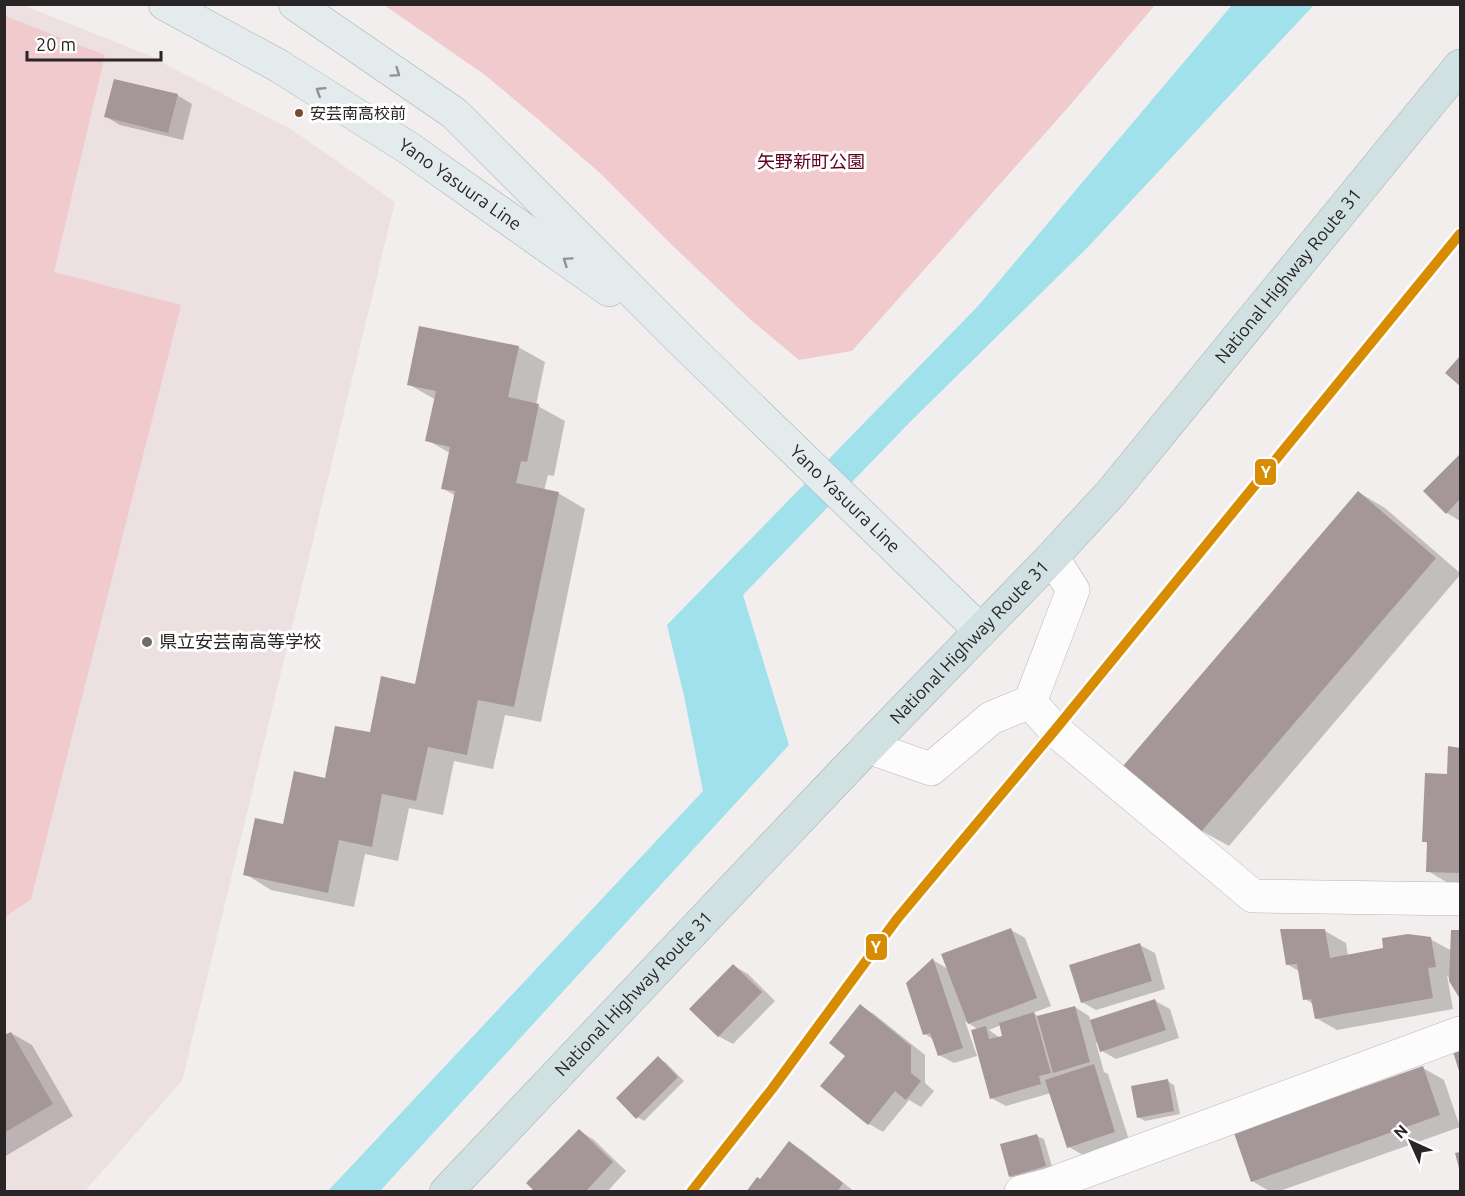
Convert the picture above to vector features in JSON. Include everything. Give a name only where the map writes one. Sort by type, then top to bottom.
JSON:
[{"type":"highway","name":"National Highway Route 31","points":[[446,1191],[1111,493],[1461,66]]},
{"type":"main road","name":"Yano Yasuura Line","points":[[165,4],[279,66],[411,149],[684,343]]},
{"type":"main road","name":"Yano Yasuura Line","points":[[295,4],[454,113],[684,343],[981,631]]},
{"type":"street","points":[[868,747],[931,770],[991,718],[1030,702],[1072,590],[1052,557]]},
{"type":"street","points":[[1030,702],[1055,730],[1252,896],[1461,899]]},
{"type":"street","points":[[1021,1191],[1048,1185],[1461,1033]]},
{"type":"shaded area","name":"県立安芸南高等学校","points":[[20,4],[146,54],[294,131],[395,202],[182,1081],[85,1191],[5,1192],[4,5]]},
{"type":"green space","name":"矢野新町公園","points":[[384,5],[1155,5],[1071,104],[852,351],[799,360],[751,320],[601,174],[539,120],[485,75]]},
{"type":"green space","points":[[5,16],[105,55],[54,272],[181,305],[31,899],[5,917]]},
{"type":"water","points":[[1232,5],[1314,5],[1088,247],[910,422],[743,595],[789,745],[380,1191],[327,1192],[703,791],[667,625],[978,306]]},
{"type":"building","points":[[114,79],[178,94],[168,133],[104,117]]},
{"type":"building","points":[[419,326],[519,346],[508,397],[539,404],[527,462],[521,461],[516,483],[559,492],[514,707],[478,700],[467,755],[428,747],[416,801],[382,794],[372,847],[339,840],[328,893],[243,875],[255,818],[283,824],[294,771],[325,778],[335,726],[370,732],[381,676],[415,684],[455,491],[441,489],[450,447],[425,441],[436,391],[407,385]]},
{"type":"building","points":[[1460,356],[1460,386],[1445,373]]},
{"type":"building","points":[[1460,454],[1460,499],[1446,514],[1423,491]]},
{"type":"building","points":[[1358,491],[1436,558],[1201,832],[1123,766]]},
{"type":"building","points":[[1448,746],[1460,748],[1460,873],[1426,872],[1427,842],[1422,842],[1425,773],[1447,774]]},
{"type":"building","points":[[1011,928],[1037,998],[968,1024],[941,954]]},
{"type":"building","points":[[1280,929],[1325,929],[1330,958],[1383,948],[1382,938],[1408,934],[1431,937],[1436,967],[1428,968],[1433,998],[1315,1019],[1311,999],[1303,1000],[1297,964],[1286,965]]},
{"type":"building","points":[[1451,930],[1460,930],[1460,999],[1449,981]]},
{"type":"building","points":[[1140,943],[1152,981],[1081,1003],[1069,965]]},
{"type":"building","points":[[933,958],[963,1048],[938,1056],[930,1033],[923,1035],[906,983]]},
{"type":"building","points":[[733,964],[762,992],[718,1037],[689,1009]]},
{"type":"building","points":[[1155,999],[1166,1030],[1100,1052],[1090,1020]]},
{"type":"building","points":[[860,1004],[911,1046],[911,1073],[921,1081],[906,1100],[895,1091],[868,1125],[820,1086],[845,1056],[829,1043]]},
{"type":"building","points":[[1075,1006],[1090,1062],[1053,1073],[1037,1016]]},
{"type":"building","points":[[1034,1012],[1051,1073],[1039,1076],[1041,1084],[990,1099],[971,1030],[986,1026],[989,1039],[1002,1036],[999,1023]]},
{"type":"building","points":[[11,1032],[53,1104],[4,1133],[4,1035]]},
{"type":"building","points":[[1460,1049],[1460,1074],[1453,1052]]},
{"type":"building","points":[[658,1056],[678,1077],[636,1119],[616,1098]]},
{"type":"building","points":[[1094,1064],[1115,1132],[1067,1148],[1045,1080]]},
{"type":"building","points":[[1423,1066],[1440,1115],[1251,1182],[1234,1133]]},
{"type":"building","points":[[1168,1079],[1174,1111],[1137,1118],[1131,1086]]},
{"type":"building","points":[[579,1129],[613,1162],[585,1192],[535,1192],[526,1183]]},
{"type":"building","points":[[1037,1134],[1046,1166],[1009,1177],[1000,1144]]},
{"type":"building","points":[[789,1141],[843,1183],[837,1192],[746,1192],[757,1177],[760,1179]]},
{"type":"building","points":[[1460,1152],[1460,1172],[1455,1153]]},
{"type":"transit line","name":"Y","points":[[691,1192],[772,1089],[897,919],[1055,730],[1460,234]]},
{"type":"place","name":"安芸南高校前","points":[[299,113]]},
{"type":"place","name":"県立安芸南高等学校","points":[[147,642]]}]
